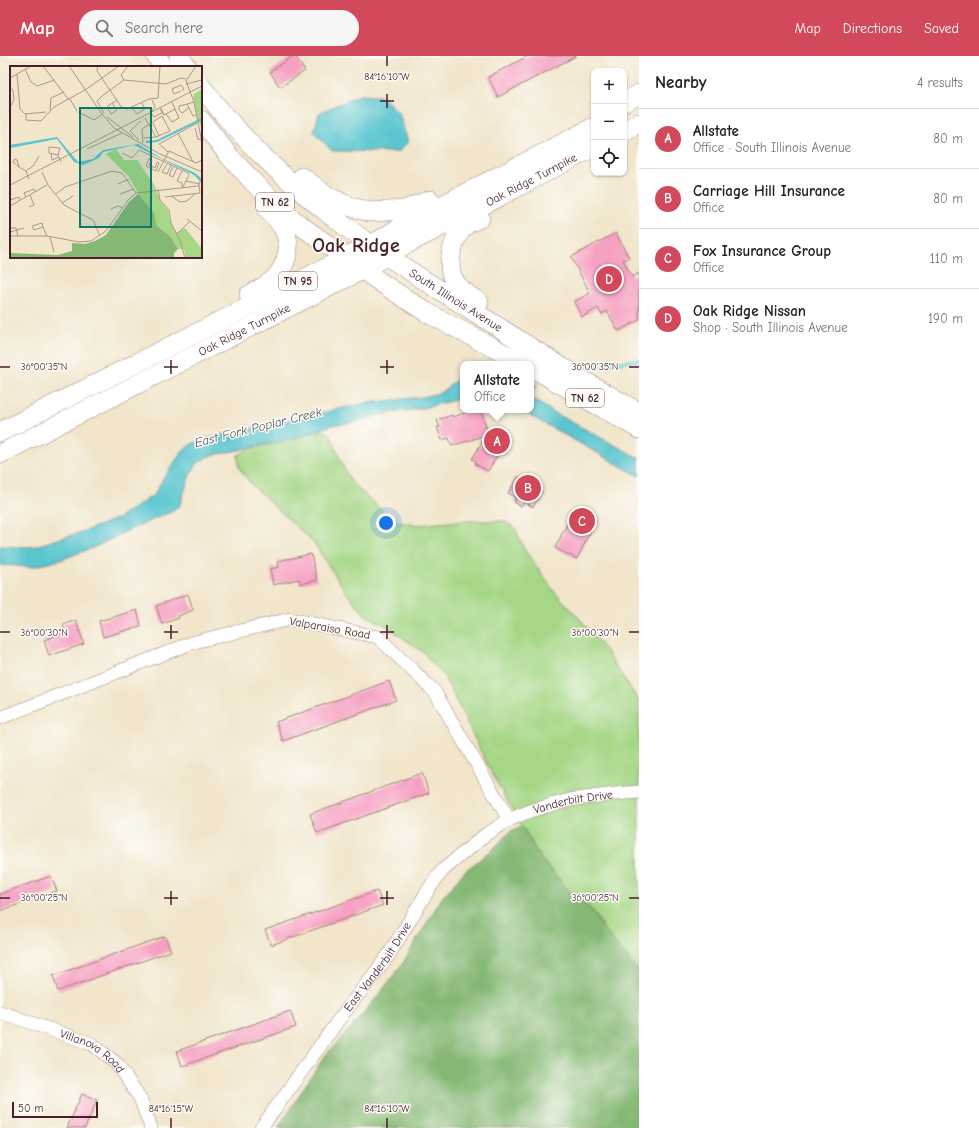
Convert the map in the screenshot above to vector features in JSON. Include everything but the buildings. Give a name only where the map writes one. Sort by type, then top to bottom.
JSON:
[{"type":"highway","points":[[156,56],[163,66]]},
{"type":"highway","points":[[179,56],[186,66]]},
{"type":"highway","points":[[190,56],[195,66]]},
{"type":"highway","points":[[202,80],[214,103]]},
{"type":"highway","name":"South Illinois Avenue","points":[[202,87],[214,103],[268,161],[314,202],[529,356]]},
{"type":"highway","points":[[627,100],[639,94]]},
{"type":"highway","points":[[627,109],[639,103]]},
{"type":"highway","name":"TN 62","points":[[202,121],[230,157],[257,186],[291,218],[362,270]]},
{"type":"highway","points":[[243,135],[271,149],[308,182],[328,196],[348,206],[370,212],[404,210],[495,170],[554,147],[591,121]]},
{"type":"highway","points":[[627,129],[639,123]]},
{"type":"highway","name":"Oak Ridge Turnpike","points":[[0,432],[189,338],[591,128]]},
{"type":"highway","name":"Oak Ridge Turnpike","points":[[0,454],[362,270],[400,247],[591,149]]},
{"type":"highway","points":[[189,338],[220,312],[276,277],[284,265],[288,253],[287,237],[283,228],[254,196],[230,157]]},
{"type":"highway","points":[[529,356],[511,323],[465,294],[452,277],[452,248],[456,236],[465,225],[511,201],[546,172]]},
{"type":"highway","name":"South Illinois Avenue","points":[[362,270],[426,312],[529,356],[639,412]]},
{"type":"highway","points":[[43,433],[147,393],[356,287],[371,284],[383,284]]},
{"type":"highway","name":"TN 62","points":[[534,369],[639,429]]},
{"type":"street","name":"Valparaiso Road","points":[[0,718],[194,642],[290,619],[378,637],[435,692],[509,820]]},
{"type":"street","name":"Vanderbilt Drive","points":[[509,820],[530,811],[569,800],[639,792]]},
{"type":"street","name":"East Vanderbilt Drive","points":[[261,1128],[340,1018],[388,956],[430,888],[443,870],[485,835],[509,820]]},
{"type":"street","name":"Villanova Road","points":[[0,1012],[92,1044],[116,1063],[140,1098],[151,1128]]},
{"type":"green space","points":[[321,430],[330,434],[351,482],[378,507],[399,522],[416,525],[465,521],[504,521],[515,528],[524,549],[553,590],[587,627],[605,650],[639,701],[639,972],[602,927],[593,911],[570,892],[541,859],[492,774],[444,676],[423,652],[385,625],[365,615],[346,592],[314,543],[252,485],[239,468],[238,455],[244,451]]},
{"type":"green space","points":[[522,826],[541,859],[570,892],[593,911],[602,927],[639,972],[639,1128],[278,1128],[324,1057],[381,992],[403,963],[442,898],[465,871],[493,849],[511,831]]},
{"type":"water","points":[[359,95],[381,96],[399,113],[408,142],[398,152],[332,151],[314,132],[319,113]]},
{"type":"water","name":"East Fork Poplar Creek","points":[[460,379],[460,398],[455,400],[419,409],[378,415],[356,422],[333,425],[293,439],[209,456],[198,463],[190,475],[179,507],[173,511],[95,547],[60,560],[32,567],[0,565],[0,546],[32,547],[82,532],[119,518],[154,495],[181,453],[190,445],[204,439],[366,403],[422,397],[440,393],[456,380]]},
{"type":"water","points":[[534,400],[556,414],[639,458],[639,476],[527,413],[534,413]]},
{"type":"waterway","points":[[594,365],[639,360]]},
{"type":"place","name":"Oak Ridge Nissan","points":[[609,279]]},
{"type":"place","name":"Allstate","points":[[497,441]]},
{"type":"place","name":"Carriage Hill Insurance","points":[[528,488]]},
{"type":"place","name":"Fox Insurance Group","points":[[582,521]]},
{"type":"district","name":"Oak Ridge","points":[[356,245]]}]
